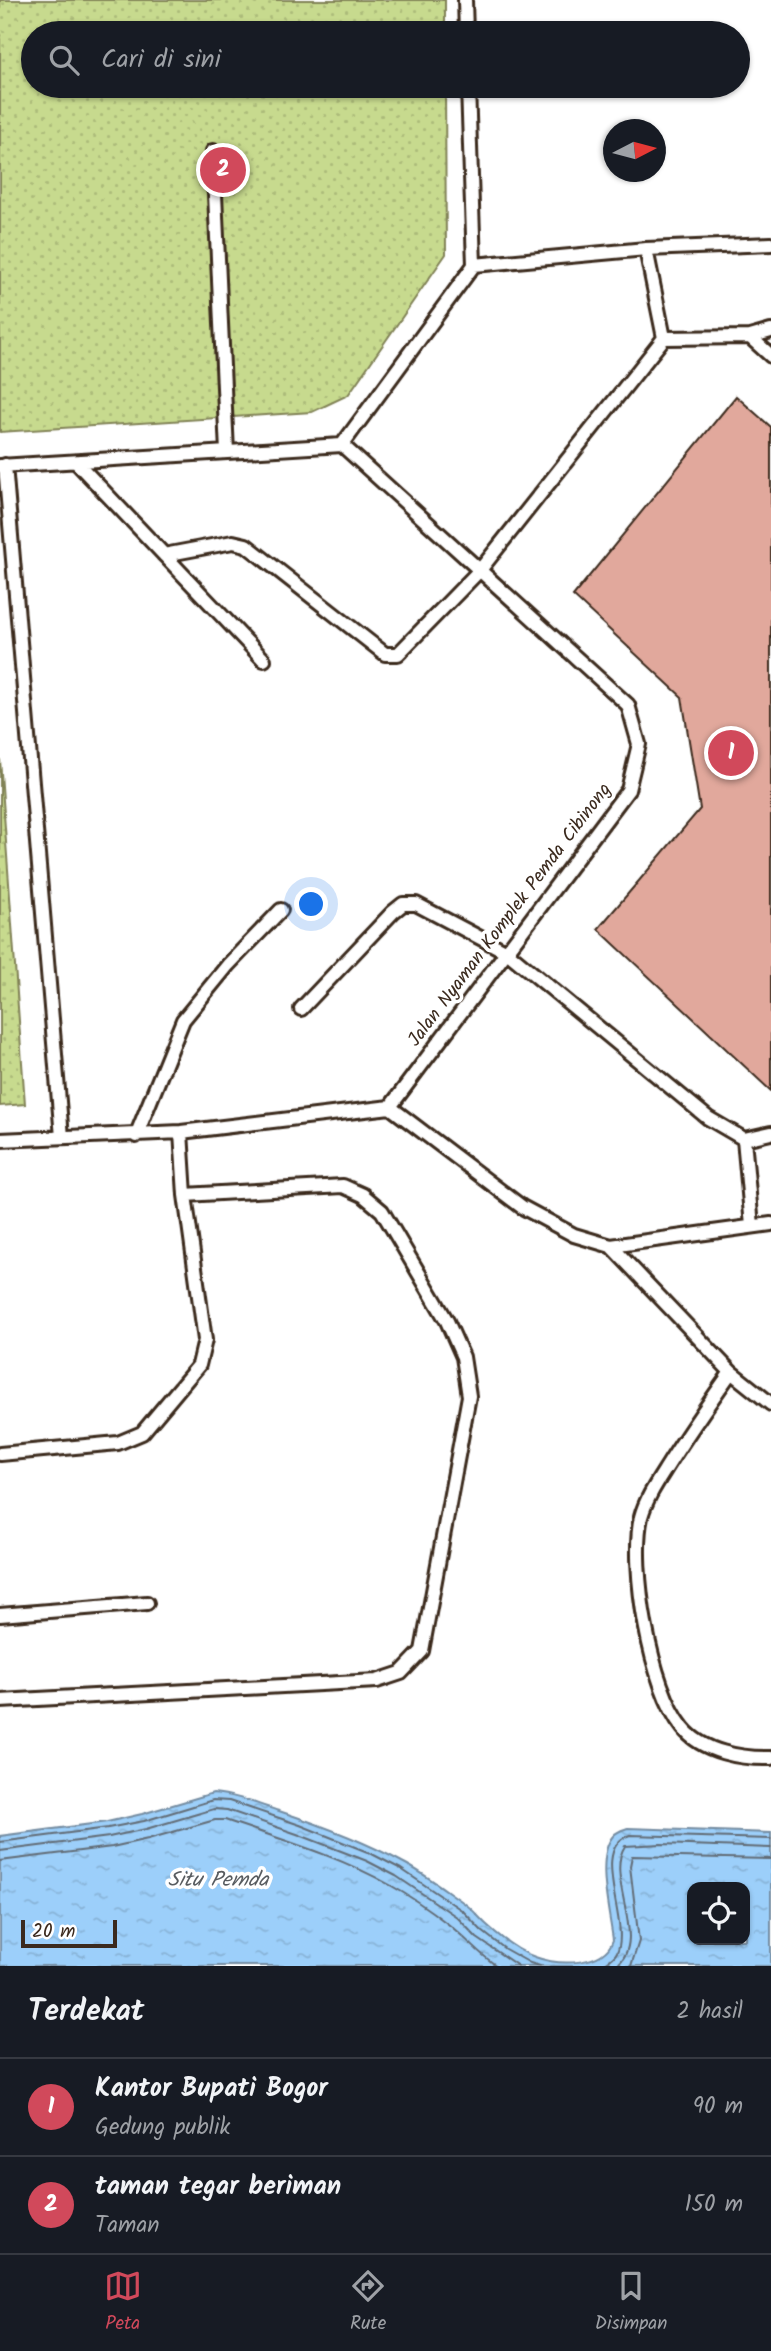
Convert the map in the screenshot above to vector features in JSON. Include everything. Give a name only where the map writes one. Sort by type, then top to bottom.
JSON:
[{"type":"lane","points":[[465,0],[466,21]]},
{"type":"lane","points":[[62,1137],[2,466],[342,445],[474,265],[468,98]]},
{"type":"lane","points":[[213,151],[227,452]]},
{"type":"lane","points":[[474,265],[646,249],[771,244]]},
{"type":"lane","points":[[164,555],[233,542],[246,545],[385,654],[398,654],[480,570],[664,338],[646,249]]},
{"type":"lane","points":[[664,338],[750,337],[771,331]]},
{"type":"lane","points":[[750,337],[771,356]]},
{"type":"lane","name":"Jalan Nyaman Komplek Pemda Cibinong","points":[[342,445],[628,705],[639,744],[628,790],[390,1107]]},
{"type":"lane","points":[[76,462],[264,660]]},
{"type":"lane","points":[[301,1009],[393,912],[403,904],[416,904],[507,952],[708,1118],[744,1139],[771,1133]]},
{"type":"lane","points":[[136,1136],[183,1020],[228,965],[281,910]]},
{"type":"lane","points":[[0,1140],[136,1136],[390,1107],[522,1206],[574,1235],[611,1246],[771,1224]]},
{"type":"lane","points":[[0,1454],[118,1443],[142,1433],[199,1366],[205,1340],[185,1195],[181,1132]]},
{"type":"lane","points":[[744,1139],[752,1226]]},
{"type":"lane","points":[[0,1701],[377,1681],[401,1673],[422,1651],[469,1396],[463,1357],[447,1321],[382,1211],[363,1195],[344,1186],[185,1195]]},
{"type":"lane","points":[[611,1246],[731,1372],[771,1404]]},
{"type":"lane","points":[[731,1372],[699,1415],[655,1485],[641,1515],[638,1538],[639,1578],[646,1631],[660,1685],[682,1728],[700,1742],[724,1752],[754,1758],[771,1758]]},
{"type":"lane","points":[[0,1615],[147,1603]]},
{"type":"green space","points":[[0,0],[445,0],[445,21],[21,21],[21,98],[445,98],[446,254],[348,395],[312,412],[0,432]]},
{"type":"green space","points":[[0,759],[25,1104],[0,1106]]},
{"type":"water","name":"Situ Pemda","points":[[213,1793],[238,1798],[295,1816],[388,1854],[467,1905],[509,1943],[535,1957],[556,1962],[591,1959],[608,1949],[613,1940],[604,1871],[608,1845],[618,1832],[628,1828],[771,1833],[771,1966],[0,1966],[0,1836],[107,1822]]},
{"type":"building","points":[[736,396],[771,427],[771,1091],[598,929],[700,809],[682,697],[573,596]]},
{"type":"place","name":"taman tegar beriman","points":[[223,170]]},
{"type":"place","name":"Kantor Bupati Bogor","points":[[731,753]]}]
